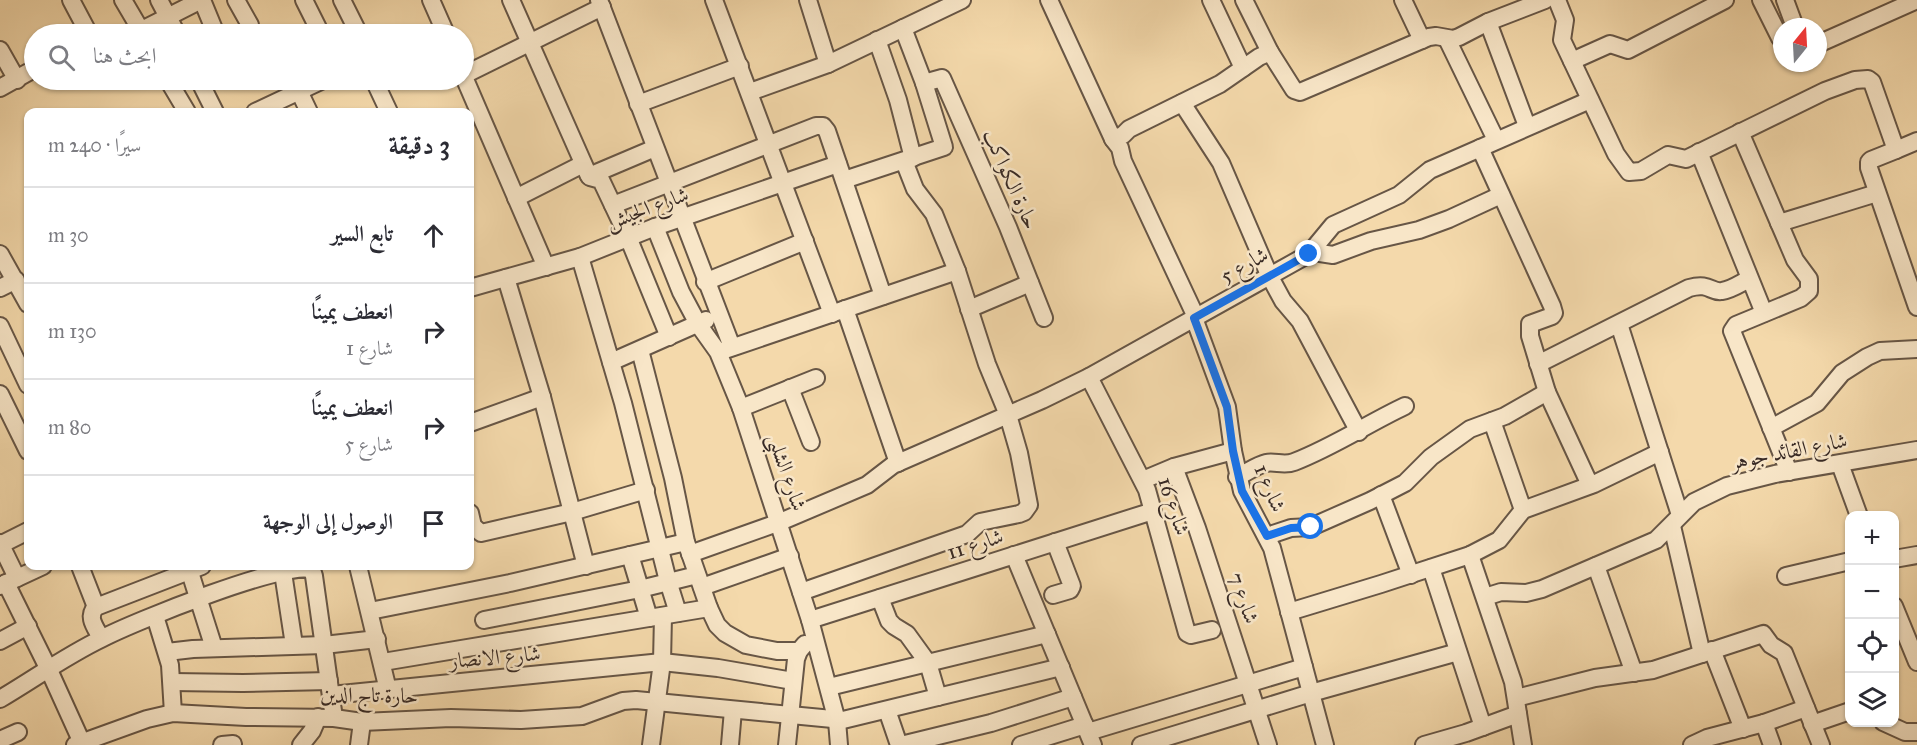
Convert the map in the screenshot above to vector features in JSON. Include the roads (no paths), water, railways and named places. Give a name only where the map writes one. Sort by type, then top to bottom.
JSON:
[{"type":"street","points":[[71,0],[83,24]]},
{"type":"street","points":[[123,0],[137,24]]},
{"type":"street","points":[[159,0],[172,24]]},
{"type":"street","points":[[156,24],[201,0],[212,24]]},
{"type":"street","points":[[237,0],[249,24]]},
{"type":"street","points":[[304,0],[316,24]]},
{"type":"street","points":[[342,0],[354,24]]},
{"type":"street","points":[[431,0],[442,24]]},
{"type":"street","points":[[511,0],[586,170],[601,180],[613,205],[669,337]]},
{"type":"street","points":[[714,0],[806,241],[838,311],[898,463]]},
{"type":"street","points":[[808,0],[828,64]]},
{"type":"street","points":[[750,92],[828,64],[962,0]]},
{"type":"street","name":"شارع 1","points":[[1049,0],[1119,148],[1195,318],[1227,407],[1237,477],[1250,508],[1267,536],[1325,745]]},
{"type":"street","points":[[1211,0],[1243,68]]},
{"type":"street","points":[[1244,0],[1270,52],[1294,90],[1300,92],[1422,40],[1436,36],[1447,39],[1459,37],[1488,22],[1545,0]]},
{"type":"street","points":[[1403,0],[1422,40]]},
{"type":"street","points":[[1557,0],[1564,20],[1562,39],[1616,154],[1629,172],[1641,171],[1668,155],[1686,159],[1825,91],[1855,80],[1868,79],[1872,82],[1896,150]]},
{"type":"street","points":[[1572,61],[1610,44],[1628,50],[1725,0]]},
{"type":"street","points":[[1761,0],[1773,24]]},
{"type":"street","points":[[1785,0],[1792,18]]},
{"type":"street","points":[[1827,40],[1917,0]]},
{"type":"street","points":[[474,71],[600,4],[718,314],[725,350],[957,272]]},
{"type":"street","points":[[1488,22],[1527,126]]},
{"type":"street","points":[[903,28],[924,82]]},
{"type":"street","points":[[1447,39],[1496,140]]},
{"type":"street","points":[[801,592],[967,534],[980,522],[1012,517],[1024,512],[1029,505],[1008,415],[987,364],[957,272],[934,214],[915,189],[898,100],[877,40]]},
{"type":"street","points":[[0,50],[17,80]]},
{"type":"street","points":[[1113,139],[1220,84],[1270,52]]},
{"type":"street","points":[[638,104],[740,66]]},
{"type":"street","points":[[0,88],[24,75]]},
{"type":"street","name":"حارة الكواكب","points":[[924,82],[942,78],[1044,318]]},
{"type":"street","name":"شارع الجيش","points":[[474,287],[580,257],[655,227],[784,183],[908,159],[944,147],[924,82]]},
{"type":"street","points":[[174,90],[185,108]]},
{"type":"street","points":[[204,90],[213,108]]},
{"type":"street","points":[[379,90],[387,108]]},
{"type":"street","points":[[468,90],[472,108]]},
{"type":"street","points":[[263,108],[299,91],[307,108]]},
{"type":"street","name":"شارع 5","points":[[370,611],[586,566],[660,547],[688,548],[780,522],[867,485],[878,474],[898,463],[1089,377],[1309,254],[1338,221],[1399,195],[1430,170],[1590,100]]},
{"type":"street","points":[[1182,103],[1221,163],[1270,277],[1283,301],[1300,321],[1359,432]]},
{"type":"street","points":[[474,116],[478,132],[516,198],[546,267]]},
{"type":"street","points":[[613,205],[816,126],[823,126],[827,131],[883,296]]},
{"type":"street","points":[[1740,132],[1795,260],[1809,279],[1810,288],[1801,298],[1736,325],[1732,331],[1789,472]]},
{"type":"street","points":[[1917,141],[1869,162],[1877,193],[1917,307]]},
{"type":"street","points":[[516,198],[586,170],[655,148]]},
{"type":"street","points":[[1480,148],[1554,310],[1552,316],[1531,323],[1529,326],[1547,392],[1590,485]]},
{"type":"street","points":[[1699,152],[1764,313]]},
{"type":"street","points":[[1779,223],[1877,193]]},
{"type":"street","points":[[1315,248],[1320,253],[1333,255],[1371,241],[1419,230],[1501,195]]},
{"type":"street","name":"شارع الشلبى","points":[[655,227],[681,292],[698,324],[725,350],[741,408],[780,522],[816,640],[837,721],[839,745]]},
{"type":"street","points":[[705,282],[806,241]]},
{"type":"street","points":[[0,254],[24,296]]},
{"type":"street","points":[[580,257],[646,490],[668,582],[663,616],[662,662],[651,745]]},
{"type":"street","points":[[506,278],[542,397],[586,566]]},
{"type":"street","points":[[1539,364],[1689,288],[1703,285],[1716,291],[1723,291],[1749,279]]},
{"type":"street","points":[[0,288],[16,280]]},
{"type":"street","points":[[969,309],[1030,283]]},
{"type":"street","points":[[611,362],[718,314]]},
{"type":"street","points":[[1619,324],[1660,452],[1707,652],[1743,729]]},
{"type":"street","points":[[0,326],[24,376]]},
{"type":"street","points":[[1771,428],[1816,403],[1842,373],[1866,357],[1880,351],[1917,349]]},
{"type":"street","points":[[640,350],[673,478],[688,548],[717,625],[735,640],[759,649],[799,651]]},
{"type":"street","name":"شارع 16","points":[[1089,377],[1143,480],[1154,511],[1187,633],[1191,635],[1212,630]]},
{"type":"street","points":[[741,408],[816,378]]},
{"type":"street","points":[[790,388],[810,442]]},
{"type":"street","points":[[1267,536],[1291,528],[1311,527],[1382,495],[1405,483],[1431,457],[1470,429],[1505,416],[1547,392]]},
{"type":"street","points":[[0,394],[20,444]]},
{"type":"street","points":[[474,422],[542,397]]},
{"type":"street","points":[[1237,477],[1266,463],[1282,465],[1293,462],[1359,432],[1380,418],[1405,406]]},
{"type":"street","points":[[1492,421],[1523,510]]},
{"type":"street","name":"شارع القائد جوهر","points":[[1485,597],[1501,592],[1526,592],[1542,589],[1656,540],[1694,502],[1727,486],[1789,472],[1917,450]]},
{"type":"street","points":[[1143,480],[1174,467],[1233,451]]},
{"type":"street","points":[[1289,612],[1470,555],[1499,540],[1523,510],[1590,485],[1660,452]]},
{"type":"street","points":[[1840,464],[1857,511]]},
{"type":"street","name":"شارع 7","points":[[1174,467],[1249,683],[1268,745]]},
{"type":"street","points":[[474,527],[481,533],[572,512],[646,490]]},
{"type":"street","points":[[1382,495],[1411,575]]},
{"type":"street","name":"شارع 11","points":[[810,620],[1154,511]]},
{"type":"street","points":[[24,533],[0,544],[7,582],[49,670],[80,744]]},
{"type":"street","points":[[1053,595],[1072,588],[1054,542]]},
{"type":"street","points":[[630,555],[640,589],[663,616]]},
{"type":"street","points":[[1014,555],[1089,734]]},
{"type":"street","points":[[1470,555],[1485,597],[1517,706],[1523,745]]},
{"type":"street","points":[[1899,558],[1917,555]]},
{"type":"street","points":[[484,620],[668,582],[700,581],[790,556]]},
{"type":"street","points":[[1786,576],[1845,562]]},
{"type":"street","points":[[1596,566],[1634,673]]},
{"type":"street","points":[[1431,568],[1483,727]]},
{"type":"street","points":[[7,582],[34,570]]},
{"type":"street","points":[[82,570],[96,607]]},
{"type":"street","points":[[101,638],[92,621],[92,611],[96,607],[187,570]]},
{"type":"street","points":[[195,570],[214,648]]},
{"type":"street","points":[[0,699],[101,638],[277,570]]},
{"type":"street","points":[[282,570],[294,645]]},
{"type":"street","points":[[300,745],[326,717],[330,688],[312,570]]},
{"type":"street","points":[[359,570],[388,690]]},
{"type":"street","points":[[880,598],[889,621],[907,634],[928,663],[938,697]]},
{"type":"street","points":[[383,662],[709,608]]},
{"type":"street","points":[[155,616],[167,652],[174,713]]},
{"type":"street","points":[[1899,618],[1917,662]]},
{"type":"street","points":[[0,641],[28,626]]},
{"type":"street","points":[[829,687],[1047,634]]},
{"type":"street","points":[[1424,745],[1468,739],[1517,706],[1595,678],[1661,668],[1758,635],[1765,636],[1771,645],[1784,653],[1821,745]]},
{"type":"street","points":[[167,652],[214,648],[324,645],[377,639]]},
{"type":"street","points":[[787,745],[793,681],[799,651],[806,643],[816,640]]},
{"type":"street","points":[[1141,745],[1311,693],[1458,652]]},
{"type":"street","name":"شارع الانصار","points":[[172,682],[388,690],[662,662],[718,668],[793,681]]},
{"type":"street","name":"حارة تاج الدين","points":[[80,744],[147,718],[174,713],[246,717],[326,717],[362,722],[451,718],[554,719],[592,714],[623,701],[636,699],[837,721],[1061,668]]},
{"type":"street","points":[[1021,745],[1089,734],[1249,683],[1304,668]]},
{"type":"street","points":[[887,710],[900,745],[980,726],[1073,697]]},
{"type":"street","points":[[730,745],[733,710]]},
{"type":"street","points":[[1692,745],[1707,738],[1764,723],[1845,712]]},
{"type":"street","points":[[359,745],[362,722]]},
{"type":"street","points":[[1764,723],[1773,745]]},
{"type":"street","points":[[1893,727],[1905,732],[1917,732]]},
{"type":"street","points":[[0,740],[18,732]]}]
